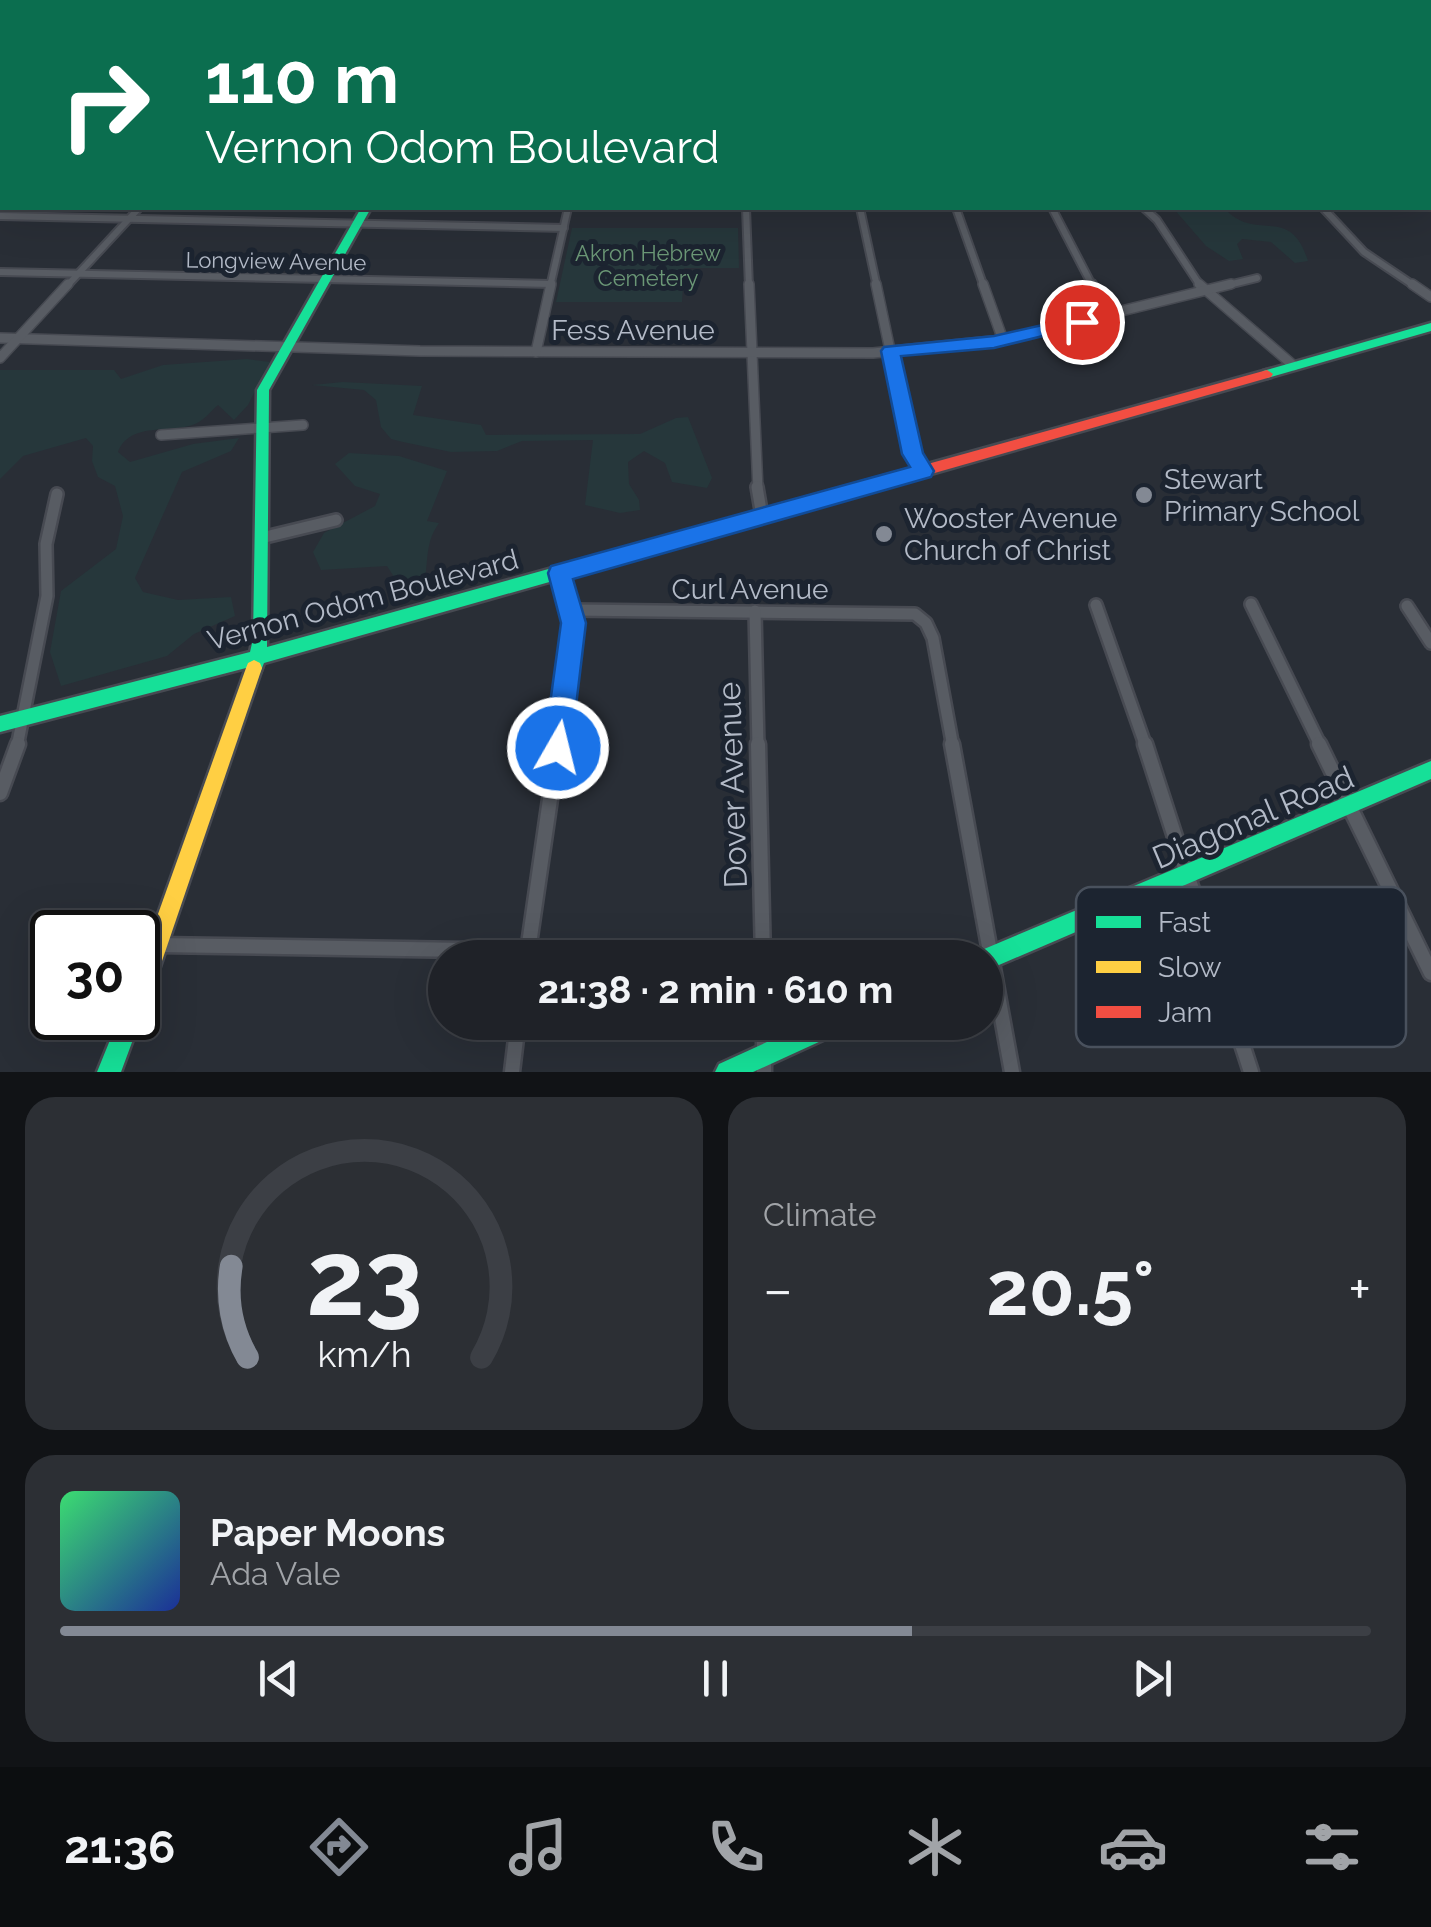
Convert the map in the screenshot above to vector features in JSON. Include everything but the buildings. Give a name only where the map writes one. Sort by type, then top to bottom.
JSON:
[{"type":"main road","points":[[160,939],[258,655],[262,627],[264,384],[365,210]]},
{"type":"main road","name":"Vernon Odom Boulevard","points":[[0,724],[560,573],[1431,328]]},
{"type":"main road","name":"Diagonal Road","points":[[1157,887],[1431,770]]},
{"type":"main road","name":"Diagonal Road","points":[[1003,952],[1076,921]]},
{"type":"main road","points":[[109,1072],[121,1040]]},
{"type":"main road","points":[[728,1072],[764,1064],[806,1040]]},
{"type":"street","points":[[0,358],[137,210]]},
{"type":"street","points":[[536,352],[568,210]]},
{"type":"street","points":[[746,210],[756,478],[762,516]]},
{"type":"street","points":[[860,210],[912,454],[923,471]]},
{"type":"street","points":[[957,210],[1003,340]]},
{"type":"street","points":[[1053,210],[1108,315]]},
{"type":"street","points":[[1146,210],[1157,220],[1204,292],[1294,366]]},
{"type":"street","points":[[1325,210],[1364,252],[1431,297]]},
{"type":"street","points":[[0,216],[564,228]]},
{"type":"street","points":[[0,224],[10,217]]},
{"type":"street","name":"Longview Avenue","points":[[0,272],[551,284]]},
{"type":"street","name":"Fess Avenue","points":[[0,338],[536,352],[891,351],[1003,340],[1257,278]]},
{"type":"street","points":[[161,435],[303,426]]},
{"type":"street","points":[[0,793],[10,774],[47,596],[46,544],[57,494]]},
{"type":"street","points":[[261,538],[336,520]]},
{"type":"street","points":[[529,940],[573,640],[572,610],[560,573]]},
{"type":"street","points":[[1251,604],[1389,887]]},
{"type":"street","points":[[1096,605],[1178,840],[1190,887]]},
{"type":"street","points":[[1408,606],[1431,643]]},
{"type":"street","name":"Curl Avenue","points":[[572,610],[914,613],[926,621],[933,638],[985,940]]},
{"type":"street","name":"Dover Avenue","points":[[755,612],[763,940]]},
{"type":"street","points":[[1406,923],[1431,974]]},
{"type":"street","points":[[160,945],[428,952]]},
{"type":"street","points":[[1003,1029],[1012,1072]]},
{"type":"street","points":[[512,1072],[516,1040]]},
{"type":"street","points":[[1244,1047],[1252,1072]]},
{"type":"green space","points":[[1175,210],[1229,210],[1251,224],[1283,228],[1301,244],[1308,261],[1295,263],[1271,242],[1242,239],[1237,244],[1243,259],[1229,261],[1206,246]]},
{"type":"green space","name":"Akron Hebrew Cemetery","points":[[572,228],[738,228],[739,268],[684,268],[682,302],[556,302]]},
{"type":"green space","points":[[247,359],[270,362],[248,405],[234,420],[218,405],[189,426],[133,435],[118,452],[130,462],[193,444],[239,438],[231,451],[182,472],[135,578],[143,592],[178,600],[231,597],[235,616],[194,634],[167,656],[61,686],[50,652],[61,591],[116,549],[123,516],[115,486],[98,477],[92,461],[93,446],[86,438],[23,456],[0,479],[0,370],[114,370],[121,379],[163,365]]},
{"type":"green space","points":[[343,382],[422,386],[413,415],[481,425],[486,435],[640,434],[676,418],[688,417],[712,478],[707,488],[672,482],[665,463],[644,451],[628,462],[629,484],[640,510],[620,513],[585,505],[593,440],[522,441],[497,451],[451,452],[403,442],[391,439],[381,427],[376,400],[364,390],[312,385]]},
{"type":"green space","points":[[349,453],[399,456],[447,471],[427,521],[439,523],[430,540],[421,593],[399,601],[396,580],[387,566],[321,570],[313,552],[324,533],[375,506],[380,494],[355,486],[335,464]]},
{"type":"traffic: fast","points":[[470,0],[475,0]]},
{"type":"traffic: fast","points":[[254,668],[261,639],[263,390],[365,210]]},
{"type":"traffic: fast","points":[[1267,374],[1431,327]]},
{"type":"traffic: fast","points":[[0,724],[361,630],[794,507]]},
{"type":"traffic: fast","points":[[1156,887],[1431,770]]},
{"type":"traffic: fast","points":[[1003,952],[1076,921]]},
{"type":"traffic: fast","points":[[109,1072],[121,1040]]},
{"type":"traffic: fast","points":[[727,1072],[797,1040]]},
{"type":"traffic: slow","points":[[160,936],[254,668]]},
{"type":"traffic: jam","points":[[794,507],[1267,374]]},
{"type":"place","name":"Stewart Primary School","points":[[1144,495]]},
{"type":"place","name":"Wooster Avenue Church of Christ","points":[[884,534]]},
{"type":"route","points":[[558,748],[574,623],[560,573],[923,471],[912,454],[891,351],[994,342],[1082,322]]}]
